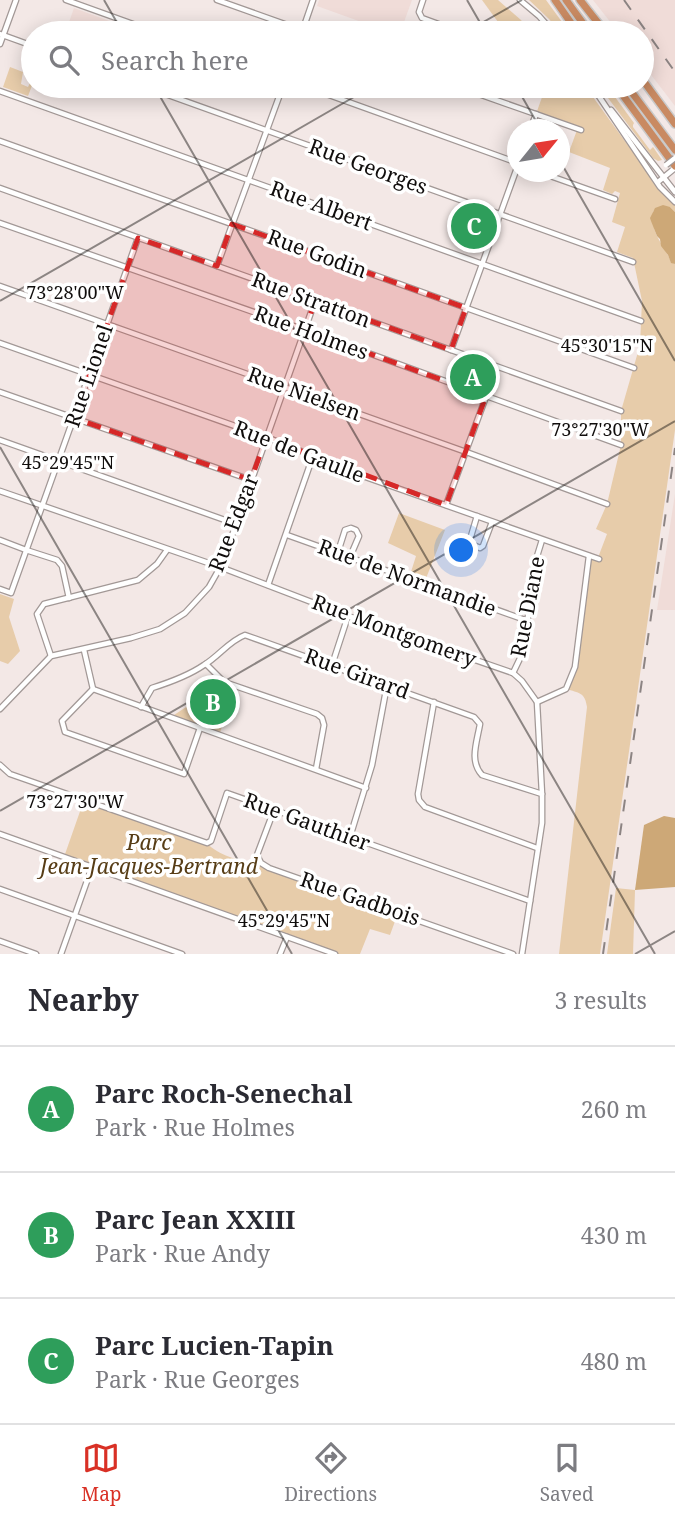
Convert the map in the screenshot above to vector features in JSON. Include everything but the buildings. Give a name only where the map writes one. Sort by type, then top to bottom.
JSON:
[{"type":"highway","points":[[555,0],[570,21]]},
{"type":"highway","points":[[566,0],[581,21]]},
{"type":"highway","points":[[580,0],[597,21]]},
{"type":"highway","points":[[654,95],[675,124]]},
{"type":"highway","points":[[624,98],[674,169]]},
{"type":"highway","points":[[636,98],[675,150]]},
{"type":"street","points":[[0,44],[16,0]]},
{"type":"street","points":[[65,0],[124,21]]},
{"type":"street","points":[[217,0],[273,21]]},
{"type":"street","points":[[306,21],[313,0]]},
{"type":"street","points":[[423,0],[419,10],[422,18],[430,21]]},
{"type":"street","points":[[520,0],[543,21]]},
{"type":"street","points":[[2,35],[21,42]]},
{"type":"street","name":"Rue Albert","points":[[0,91],[641,321]]},
{"type":"street","name":"Rue Georges","points":[[176,98],[633,262]]},
{"type":"street","points":[[217,266],[279,98]]},
{"type":"street","points":[[337,98],[507,160]]},
{"type":"street","points":[[490,98],[581,131]]},
{"type":"street","points":[[601,98],[630,143],[675,192]]},
{"type":"street","points":[[534,119],[536,114]]},
{"type":"street","name":"Rue Godin","points":[[0,141],[634,368]]},
{"type":"street","points":[[656,173],[675,158]]},
{"type":"street","points":[[658,182],[674,169]]},
{"type":"street","points":[[656,173],[658,182],[675,202]]},
{"type":"street","points":[[451,350],[511,182]]},
{"type":"street","points":[[567,182],[615,199]]},
{"type":"street","name":"Rue Stratton","points":[[0,188],[621,411]]},
{"type":"street","name":"Rue Holmes","points":[[0,223],[621,445]]},
{"type":"street","name":"Rue Lionel","points":[[0,589],[11,593],[138,238]]},
{"type":"street","name":"Rue Nielsen","points":[[0,286],[607,504]]},
{"type":"street","name":"Rue Edgar","points":[[51,656],[84,650],[160,629],[185,613],[209,587],[220,567],[236,524],[315,301]]},
{"type":"street","name":"Rue de Gaulle","points":[[0,343],[266,438],[337,467],[599,559]]},
{"type":"street","points":[[446,505],[497,367]]},
{"type":"street","points":[[0,392],[251,480]]},
{"type":"street","points":[[0,440],[236,524]]},
{"type":"street","points":[[268,585],[313,456]]},
{"type":"street","name":"Rue Montgomery","points":[[0,491],[513,673]]},
{"type":"street","points":[[477,516],[468,543],[480,548],[492,522]]},
{"type":"street","points":[[337,553],[345,530],[351,528],[356,530],[359,536],[350,557]]},
{"type":"street","name":"Rue de Normandie","points":[[286,535],[528,621]]},
{"type":"street","points":[[0,540],[57,560],[62,566],[69,598]]},
{"type":"street","name":"Rue Diane","points":[[513,673],[523,650],[534,566],[542,540]]},
{"type":"street","points":[[0,709],[51,656],[37,614],[44,604],[138,580],[157,564],[167,550]]},
{"type":"street","points":[[537,702],[566,689],[575,667],[589,556]]},
{"type":"street","points":[[332,665],[348,616]]},
{"type":"street","name":"Rue Girard","points":[[141,707],[152,688],[175,681],[206,664],[237,638],[246,635],[474,717],[480,724],[474,761],[476,769],[482,775],[542,794]]},
{"type":"street","points":[[84,650],[93,689]]},
{"type":"street","points":[[206,664],[224,682],[322,718],[324,725],[316,769]]},
{"type":"street","points":[[513,673],[537,702],[542,794],[542,823],[522,954]]},
{"type":"street","points":[[350,837],[366,788],[387,685]]},
{"type":"street","points":[[93,689],[366,788]]},
{"type":"street","points":[[93,689],[62,721],[65,732],[184,774],[200,728]]},
{"type":"street","points":[[434,702],[419,800],[425,807],[537,848]]},
{"type":"street","name":"Rue Gauthier","points":[[0,765],[10,774],[207,843],[211,841],[227,793],[530,901]]},
{"type":"street","name":"Rue Gadbois","points":[[274,810],[257,855],[261,863],[513,954]]},
{"type":"street","points":[[0,834],[335,954]]},
{"type":"street","points":[[61,954],[92,867]]},
{"type":"street","points":[[0,889],[182,954]]},
{"type":"street","points":[[280,954],[286,937]]},
{"type":"street","points":[[0,941],[36,954]]},
{"type":"highlighted area","points":[[232,224],[466,308],[451,350],[315,301],[305,330],[486,396],[446,505],[266,438],[251,480],[74,418],[138,238],[217,266]]},
{"type":"shaded area","points":[[319,0],[412,0],[404,21],[359,21],[317,6]]},
{"type":"shaded area","points":[[593,0],[675,0],[675,106],[654,79],[654,21],[610,21]]},
{"type":"shaded area","points":[[74,8],[109,21],[69,21]]},
{"type":"shaded area","points":[[663,205],[675,212],[675,264],[671,263],[661,246],[650,218],[655,208]]},
{"type":"shaded area","points":[[675,494],[675,610],[657,610]]},
{"type":"shaded area","points":[[664,816],[675,818],[675,887],[635,890],[644,825]]},
{"type":"green space","points":[[482,0],[498,0],[522,21],[497,21]]},
{"type":"green space","points":[[529,0],[546,0],[561,21],[549,19]]},
{"type":"green space","points":[[10,67],[21,71],[21,93],[3,87]]},
{"type":"green space","points":[[542,98],[594,98],[656,186],[675,204],[675,212],[670,207],[653,211],[653,220],[658,238],[671,262],[675,264],[675,430],[600,954],[559,954],[587,707],[583,696],[566,689],[575,667],[589,556],[599,559],[607,534],[596,529],[607,504],[621,445],[621,411],[640,345],[642,301],[633,258],[617,252],[625,227],[612,222],[620,193],[615,191],[612,194],[603,190],[610,168],[570,152],[577,130],[570,127],[570,119],[549,119],[536,114]]},
{"type":"green space","points":[[608,98],[616,98],[650,150],[653,147],[662,160],[653,158]]},
{"type":"green space","points":[[464,206],[491,215],[482,248],[463,241],[466,231],[457,227]]},
{"type":"green space","points":[[466,359],[489,367],[482,390],[458,382]]},
{"type":"green space","points":[[399,513],[445,530],[425,581],[410,575],[416,556],[388,543]]},
{"type":"green space","points":[[0,594],[14,599],[9,617],[20,651],[8,664],[0,661]]},
{"type":"green space","points":[[224,682],[237,686],[219,735],[171,717]]},
{"type":"green space","name":"Parc Jean-Jacques-Bertrand","points":[[84,800],[207,843],[232,858],[261,863],[398,913],[390,935],[370,929],[360,954],[338,954],[64,857]]},
{"type":"green space","points":[[616,888],[635,890],[633,954],[607,954]]},
{"type":"railway","points":[[624,0],[639,21]]},
{"type":"railway","points":[[654,42],[675,72]]},
{"type":"railway","points":[[603,954],[675,448]]},
{"type":"place","name":"Parc Lucien-Tapin","points":[[474,226]]},
{"type":"place","name":"Parc Roch-Senechal","points":[[473,377]]},
{"type":"place","name":"Parc Jean XXIII","points":[[213,702]]}]
